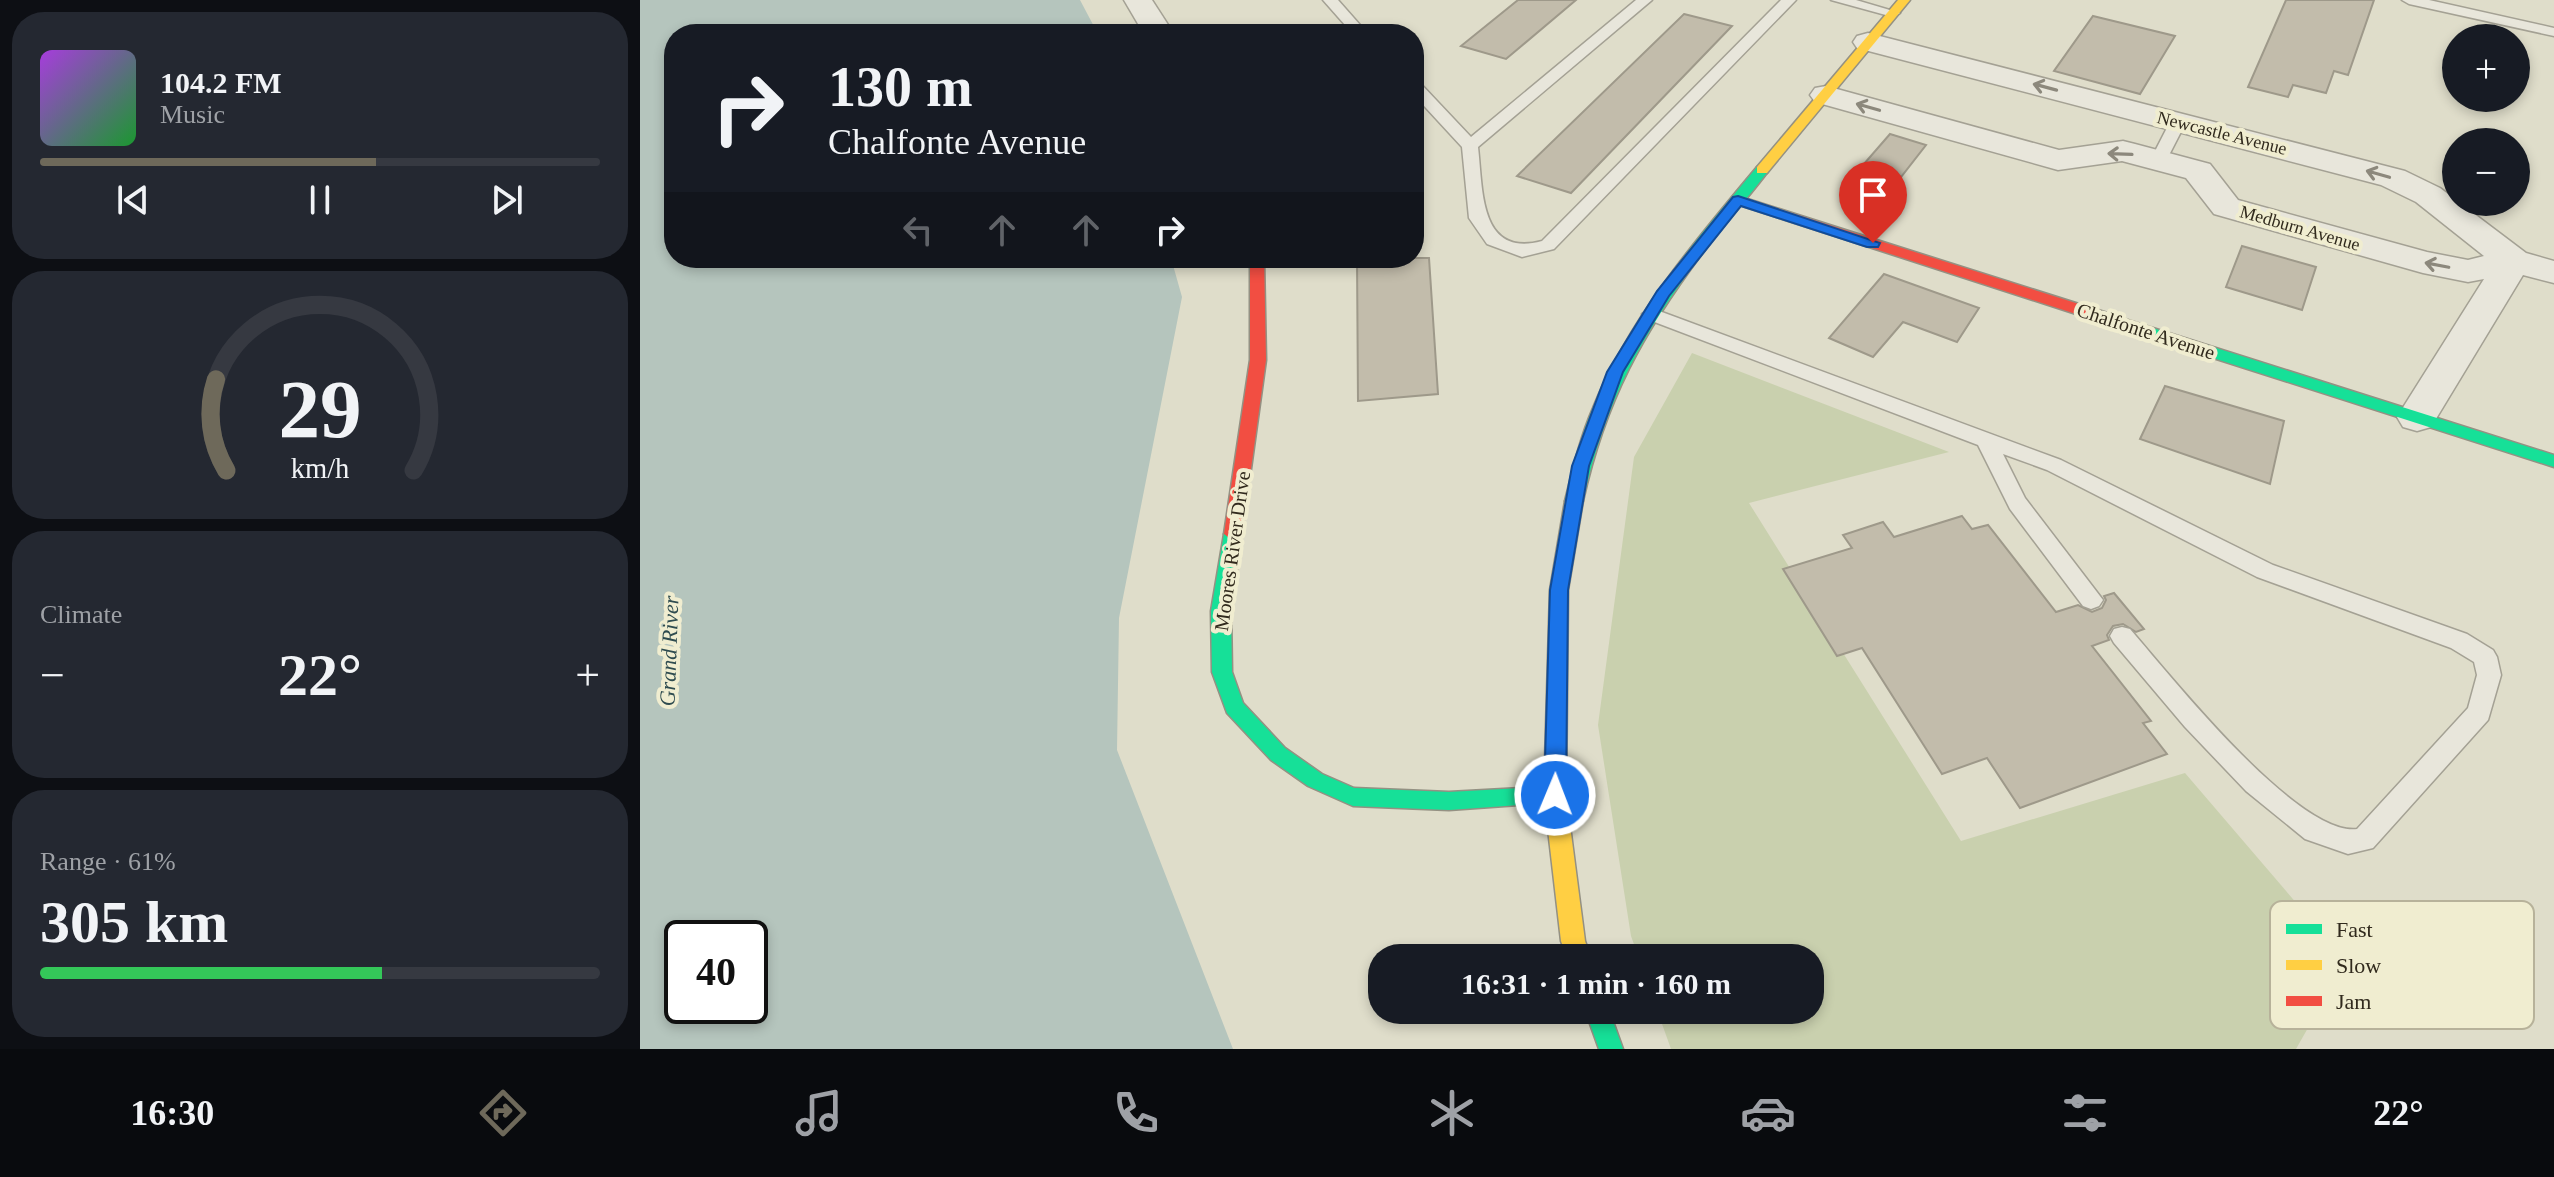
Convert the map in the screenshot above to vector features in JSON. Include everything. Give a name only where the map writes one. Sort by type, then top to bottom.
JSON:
[{"type":"street","points":[[1138,0],[1153,24]]},
{"type":"street","points":[[1574,944],[1555,795],[1559,590],[1580,466],[1615,372],[1651,314],[1700,244],[1898,6]]},
{"type":"street","name":"Newcastle Avenue","points":[[1868,42],[2393,178],[2428,195],[2513,261],[2554,272]]},
{"type":"street","name":"Medburn Avenue","points":[[1826,95],[2058,160],[2123,151],[2198,171],[2226,207],[2453,268],[2468,271],[2513,261]]},
{"type":"street","name":"Chalfonte Avenue","points":[[1738,200],[2554,461]]},
{"type":"street","points":[[2417,417],[2513,261]]},
{"type":"street","name":"Moores River Drive","points":[[1258,268],[1263,304],[1254,400],[1223,593],[1220,656],[1228,694],[1245,723],[1299,771],[1349,796],[1426,803],[1555,795]]},
{"type":"street","points":[[1602,1024],[1611,1049]]},
{"type":"lane","points":[[1330,0],[1352,24]]},
{"type":"lane","points":[[1470,146],[1645,0]]},
{"type":"lane","points":[[1424,97],[1470,146],[1478,218],[1493,240],[1522,252],[1548,245],[1789,0]]},
{"type":"lane","points":[[1838,0],[1898,6]]},
{"type":"lane","points":[[2409,0],[2554,32]]},
{"type":"lane","points":[[2158,161],[2178,122]]},
{"type":"lane","points":[[1651,314],[2054,465],[2265,571],[2459,641],[2485,657],[2489,675],[2479,713],[2382,823],[2364,840],[2340,842],[2308,827],[2266,794],[2122,636]]},
{"type":"lane","points":[[1987,440],[1994,463],[2007,485],[2091,600]]},
{"type":"green space","points":[[1692,353],[1949,452],[1749,503],[1961,841],[2185,773],[2295,901],[2270,901],[2270,1029],[2307,1029],[2296,1049],[1671,1049],[1662,1024],[1824,1024],[1824,944],[1634,944],[1598,725],[1634,457]]},
{"type":"water","name":"Grand River","points":[[640,0],[1080,0],[1093,24],[664,24],[664,268],[1174,268],[1182,297],[1119,618],[1117,750],[1233,1049],[640,1049]]},
{"type":"building","points":[[1518,0],[1576,0],[1506,59],[1461,46]]},
{"type":"building","points":[[2286,0],[2374,0],[2348,75],[2334,71],[2326,93],[2293,85],[2288,97],[2248,87]]},
{"type":"building","points":[[1684,14],[1732,26],[1571,193],[1517,176]]},
{"type":"building","points":[[2093,16],[2175,36],[2140,94],[2054,71]]},
{"type":"building","points":[[1890,134],[1926,145],[1901,177],[1863,165]]},
{"type":"building","points":[[2242,246],[2316,267],[2302,310],[2226,287]]},
{"type":"building","points":[[1424,258],[1429,258],[1438,394],[1358,401],[1357,268],[1424,268]]},
{"type":"building","points":[[1884,274],[1979,308],[1957,342],[1903,322],[1873,357],[1829,338]]},
{"type":"building","points":[[2165,386],[2284,421],[2270,484],[2140,439]]},
{"type":"building","points":[[1962,516],[1972,529],[1988,525],[2056,612],[2078,605],[2092,612],[2102,608],[2106,600],[2104,596],[2114,593],[2144,629],[2136,632],[2123,624],[2113,626],[2107,635],[2109,640],[2092,646],[2151,721],[2143,723],[2167,754],[2020,808],[1987,758],[1942,774],[1862,648],[1837,656],[1783,569],[1852,548],[1843,535],[1883,522],[1894,537]]},
{"type":"traffic: fast","points":[[1574,501],[1585,453],[1621,365],[1671,284],[1762,170]]},
{"type":"traffic: fast","points":[[2115,321],[2554,461]]},
{"type":"traffic: fast","points":[[1233,534],[1221,611],[1222,672],[1234,707],[1278,754],[1315,780],[1353,797],[1449,801],[1555,795]]},
{"type":"traffic: fast","points":[[1602,1024],[1611,1049]]},
{"type":"traffic: slow","points":[[1762,170],[1904,0]]},
{"type":"traffic: slow","points":[[1574,501],[1559,590],[1555,795],[1574,944]]},
{"type":"traffic: jam","points":[[1738,200],[2115,321]]},
{"type":"traffic: jam","points":[[1233,534],[1258,360],[1257,268]]},
{"type":"route","points":[[1555,795],[1559,590],[1580,466],[1615,372],[1663,294],[1738,200],[1873,243]]}]
